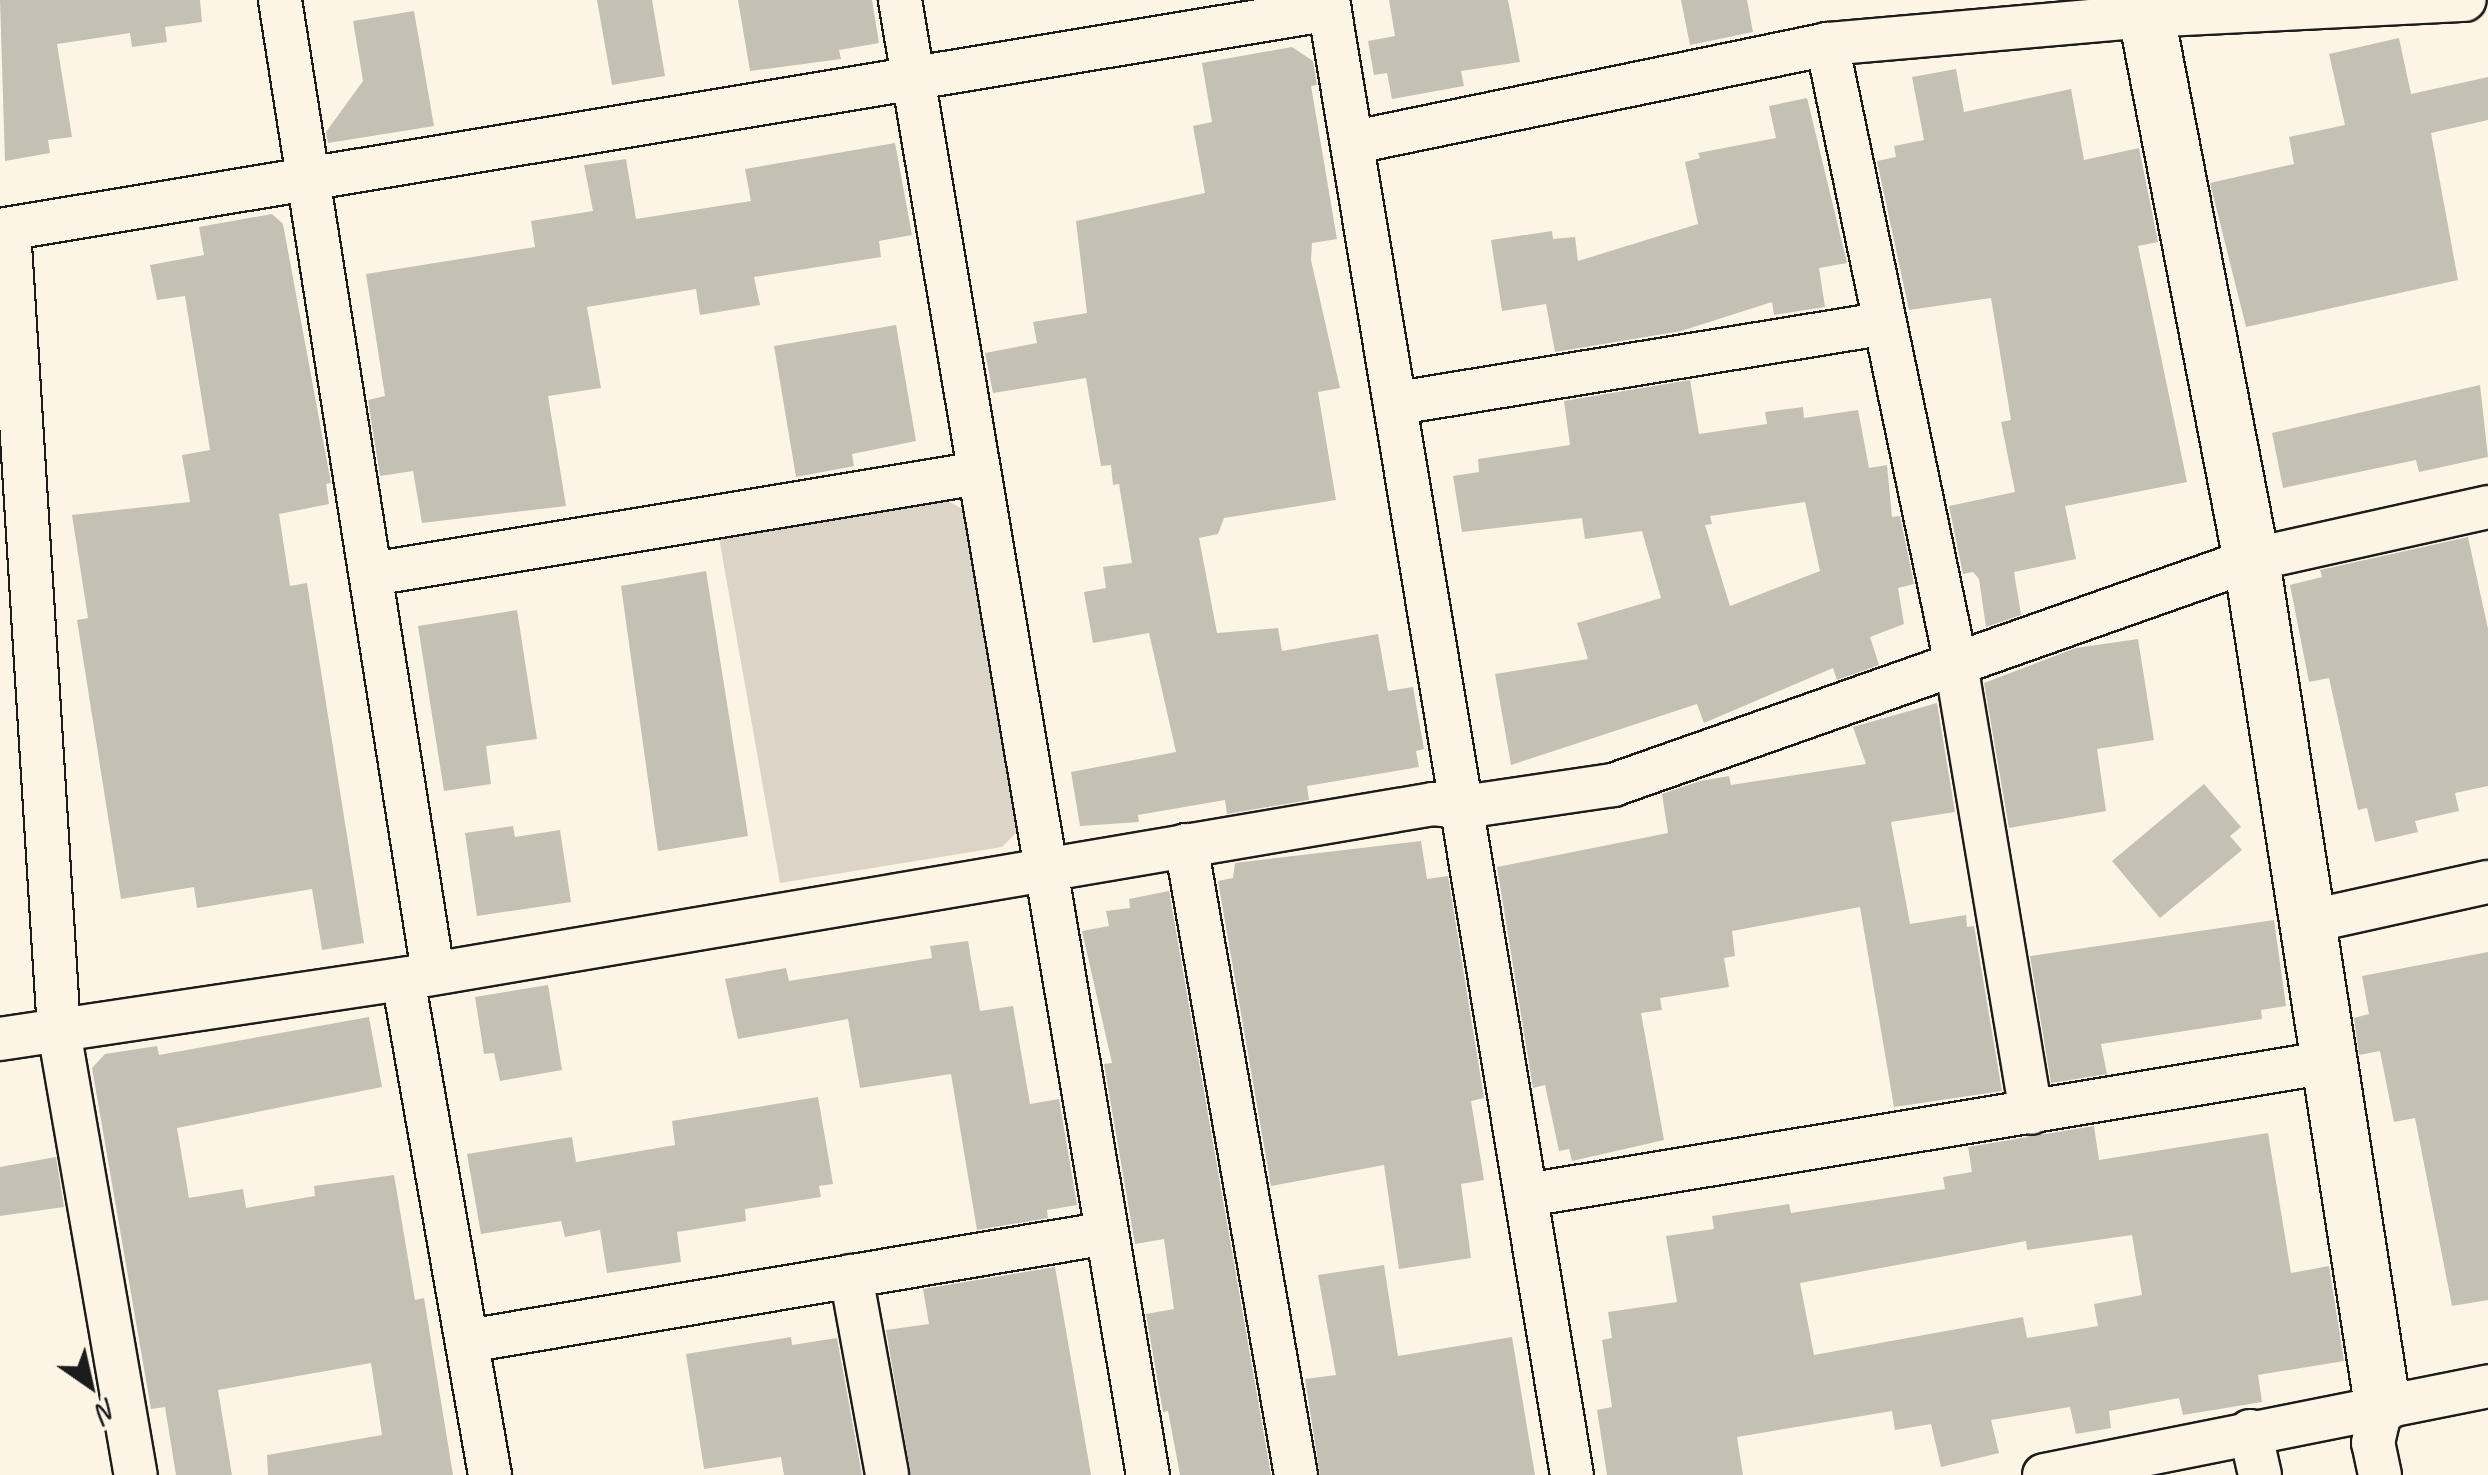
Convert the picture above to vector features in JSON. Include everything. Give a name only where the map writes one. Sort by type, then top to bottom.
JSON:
[{"type":"street","points":[[280,0],[372,574],[418,976],[490,1475]]},
{"type":"street","points":[[900,0],[1148,1475]]},
{"type":"street","points":[[1355,142],[1827,44],[2144,8],[2464,0]]},
{"type":"street","points":[[136,1475],[59,1030],[4,229],[1329,4],[1355,142],[1572,1475]]},
{"type":"street","points":[[2144,8],[2251,560],[2382,1404],[2373,1443],[2380,1475]]},
{"type":"street","points":[[1827,44],[1956,664],[2031,1113]]},
{"type":"street","points":[[1398,403],[1884,323]]},
{"type":"street","points":[[372,574],[980,472]]},
{"type":"street","points":[[0,1039],[418,976],[1433,804],[1464,808],[1613,785],[2251,560],[2488,507]]},
{"type":"street","points":[[1186,845],[1296,1475]]},
{"type":"street","points":[[2307,922],[2488,882]]},
{"type":"street","points":[[1527,1196],[2329,1062]]},
{"type":"street","points":[[468,1342],[1107,1233]]},
{"type":"street","points":[[850,1276],[888,1475]]},
{"type":"street","points":[[2044,1475],[2382,1404],[2488,1386]]},
{"type":"street","points":[[2250,1431],[2260,1475]]},
{"type":"shaded area","points":[[948,501],[968,512],[1017,832],[1002,847],[780,883],[719,538]]},
{"type":"building","points":[[0,0],[200,0],[202,22],[165,27],[167,42],[132,47],[130,33],[57,44],[72,137],[48,140],[50,153],[5,161]]},
{"type":"building","points":[[597,0],[652,0],[665,76],[612,85]]},
{"type":"building","points":[[738,0],[872,0],[879,43],[839,50],[841,59],[750,71]]},
{"type":"building","points":[[1389,0],[1508,0],[1520,62],[1461,71],[1464,86],[1392,99],[1387,73],[1374,75],[1368,41],[1395,36]]},
{"type":"building","points":[[1681,0],[1747,0],[1753,32],[1690,45]]},
{"type":"building","points":[[414,11],[434,126],[328,143],[326,132],[363,81],[353,21]]},
{"type":"building","points":[[2399,38],[2411,94],[2488,77],[2488,120],[2431,133],[2458,280],[2246,327],[2210,183],[2294,164],[2289,137],[2345,125],[2329,54]]},
{"type":"building","points":[[1292,47],[1313,61],[1317,85],[1311,86],[1337,239],[1312,243],[1311,260],[1340,388],[1318,392],[1336,500],[1224,518],[1218,534],[1199,538],[1217,633],[1278,628],[1282,651],[1378,634],[1388,691],[1413,687],[1424,749],[1416,751],[1419,767],[1307,786],[1309,800],[1227,814],[1225,800],[1138,815],[1139,822],[1080,826],[1071,772],[1176,752],[1149,633],[1093,643],[1084,592],[1106,588],[1103,567],[1132,563],[1119,484],[1113,485],[1111,465],[1101,466],[1086,378],[993,393],[985,353],[1037,343],[1033,322],[1087,313],[1076,221],[1205,193],[1193,126],[1212,122],[1202,63]]},
{"type":"building","points":[[1956,69],[1964,112],[2071,89],[2084,160],[2139,148],[2158,242],[2138,246],[2187,482],[2065,506],[2076,559],[2014,572],[2021,615],[1986,627],[1979,579],[1973,572],[1963,574],[1949,506],[2015,492],[2001,422],[2011,420],[1991,298],[1909,310],[1877,161],[1896,157],[1894,146],[1924,140],[1912,77]]},
{"type":"building","points":[[1807,98],[1847,263],[1819,268],[1825,307],[1774,315],[1772,302],[1681,331],[1555,352],[1546,304],[1502,311],[1491,240],[1552,231],[1553,239],[1575,237],[1578,261],[1698,224],[1685,162],[1700,158],[1698,153],[1776,138],[1769,106]]},
{"type":"building","points":[[895,143],[912,235],[879,241],[881,257],[754,277],[760,305],[700,315],[696,289],[587,307],[601,388],[548,396],[566,506],[422,523],[413,471],[380,476],[368,400],[385,396],[366,274],[535,247],[531,221],[593,211],[584,165],[626,159],[636,219],[751,201],[745,169]]},
{"type":"building","points":[[272,214],[283,224],[331,483],[326,484],[329,504],[279,514],[290,586],[307,583],[364,943],[322,950],[312,889],[197,908],[194,887],[121,899],[77,620],[88,618],[72,515],[190,502],[182,455],[210,450],[185,296],[157,300],[150,265],[204,255],[199,227]]},
{"type":"building","points":[[896,325],[916,441],[852,454],[854,466],[796,477],[774,346]]},
{"type":"building","points":[[1690,380],[1699,434],[1767,424],[1765,412],[1803,407],[1804,418],[1858,410],[1869,468],[1887,465],[1892,517],[1900,516],[1914,584],[1898,588],[1904,624],[1870,637],[1879,665],[1837,680],[1833,668],[1704,723],[1697,704],[1511,765],[1495,674],[1588,659],[1577,623],[1661,598],[1642,531],[1585,539],[1582,518],[1462,532],[1453,476],[1479,472],[1478,459],[1570,445],[1564,401]],"holes":[[[1805,502],[1820,571],[1730,606],[1705,525],[1712,524],[1710,516]]]},
{"type":"building","points":[[2480,385],[2488,457],[2419,472],[2416,460],[2283,488],[2272,433]]},
{"type":"building","points":[[2468,537],[2488,629],[2488,786],[2455,793],[2459,811],[2415,821],[2418,832],[2375,842],[2367,808],[2358,810],[2329,678],[2309,682],[2290,585],[2322,577],[2320,570]]},
{"type":"building","points":[[706,571],[748,836],[658,851],[621,586]]},
{"type":"building","points":[[517,610],[537,739],[486,746],[491,784],[444,791],[418,626]]},
{"type":"building","points":[[2138,639],[2154,740],[2097,749],[2106,811],[2009,828],[1984,683],[2076,648]]},
{"type":"building","points":[[1937,703],[1955,812],[1891,822],[1910,924],[1966,915],[1967,927],[1974,926],[2002,1091],[1894,1107],[1860,907],[1732,931],[1735,956],[1724,958],[1729,987],[1660,998],[1662,1010],[1641,1013],[1664,1140],[1572,1161],[1569,1149],[1559,1151],[1545,1085],[1533,1088],[1497,867],[1668,833],[1662,794],[1700,781],[1729,776],[1731,785],[1866,764],[1853,727]]},
{"type":"building","points":[[2204,784],[2241,827],[2230,836],[2242,850],[2160,918],[2112,861]]},
{"type":"building","points":[[513,826],[515,837],[560,830],[571,902],[477,916],[465,833]]},
{"type":"building","points":[[1421,841],[1427,879],[1448,876],[1484,1098],[1471,1101],[1484,1180],[1461,1184],[1471,1258],[1399,1269],[1384,1165],[1271,1186],[1218,881],[1233,878],[1235,863]]},
{"type":"building","points":[[1169,891],[1271,1475],[1180,1475],[1168,1411],[1163,1412],[1146,1314],[1174,1309],[1164,1239],[1135,1244],[1104,1064],[1112,1063],[1082,931],[1109,926],[1106,911],[1130,908],[1129,899]]},
{"type":"building","points":[[2274,920],[2286,1006],[2261,1010],[2262,1019],[2101,1044],[2107,1074],[2051,1083],[2030,956]]},
{"type":"building","points":[[968,941],[980,1011],[1013,1006],[1030,1104],[1059,1099],[1077,1205],[1047,1210],[1048,1218],[977,1230],[951,1074],[860,1088],[848,1019],[738,1039],[725,979],[786,968],[789,981],[932,958],[930,946]]},
{"type":"building","points":[[2488,952],[2488,1300],[2452,1306],[2415,1118],[2394,1122],[2380,1051],[2359,1055],[2354,1018],[2369,1014],[2362,976]]},
{"type":"building","points":[[548,985],[562,1070],[500,1081],[494,1053],[484,1054],[475,997]]},
{"type":"building","points":[[369,1017],[382,1087],[177,1128],[189,1198],[243,1189],[246,1208],[315,1196],[314,1186],[394,1175],[415,1300],[424,1298],[453,1475],[268,1475],[267,1455],[382,1435],[371,1363],[218,1390],[232,1475],[176,1475],[165,1407],[151,1409],[92,1068],[105,1054],[157,1046],[159,1055]]},
{"type":"building","points":[[818,1097],[833,1184],[819,1186],[821,1197],[745,1209],[746,1221],[677,1232],[681,1262],[607,1273],[600,1230],[565,1237],[561,1221],[481,1234],[467,1154],[572,1137],[576,1162],[675,1145],[672,1121]]},
{"type":"building","points":[[2094,1126],[2099,1160],[2268,1133],[2291,1273],[2329,1266],[2344,1361],[2258,1375],[2262,1402],[2183,1415],[2179,1398],[2109,1411],[2111,1428],[2076,1434],[2070,1407],[1991,1420],[1999,1453],[1941,1467],[1931,1424],[1895,1430],[1892,1411],[1737,1437],[1743,1475],[1607,1475],[1597,1410],[1612,1407],[1602,1340],[1612,1338],[1608,1312],[1677,1302],[1666,1236],[1714,1229],[1712,1216],[1789,1204],[1791,1213],[1945,1189],[1943,1177],[1972,1172],[1968,1147]],"holes":[[[2132,1235],[2142,1295],[2094,1304],[2098,1326],[2027,1338],[2023,1317],[1814,1355],[1800,1283],[2026,1241],[2027,1250]]]},
{"type":"building","points":[[56,1157],[64,1207],[0,1216],[0,1167]]},
{"type":"building","points":[[1384,1265],[1398,1356],[1512,1337],[1535,1475],[1320,1475],[1305,1379],[1336,1375],[1318,1275]]},
{"type":"building","points":[[1055,1267],[1091,1475],[911,1475],[886,1330],[929,1324],[923,1289]]},
{"type":"building","points":[[791,1337],[792,1345],[837,1338],[862,1475],[784,1475],[781,1457],[704,1469],[686,1354]]}]
